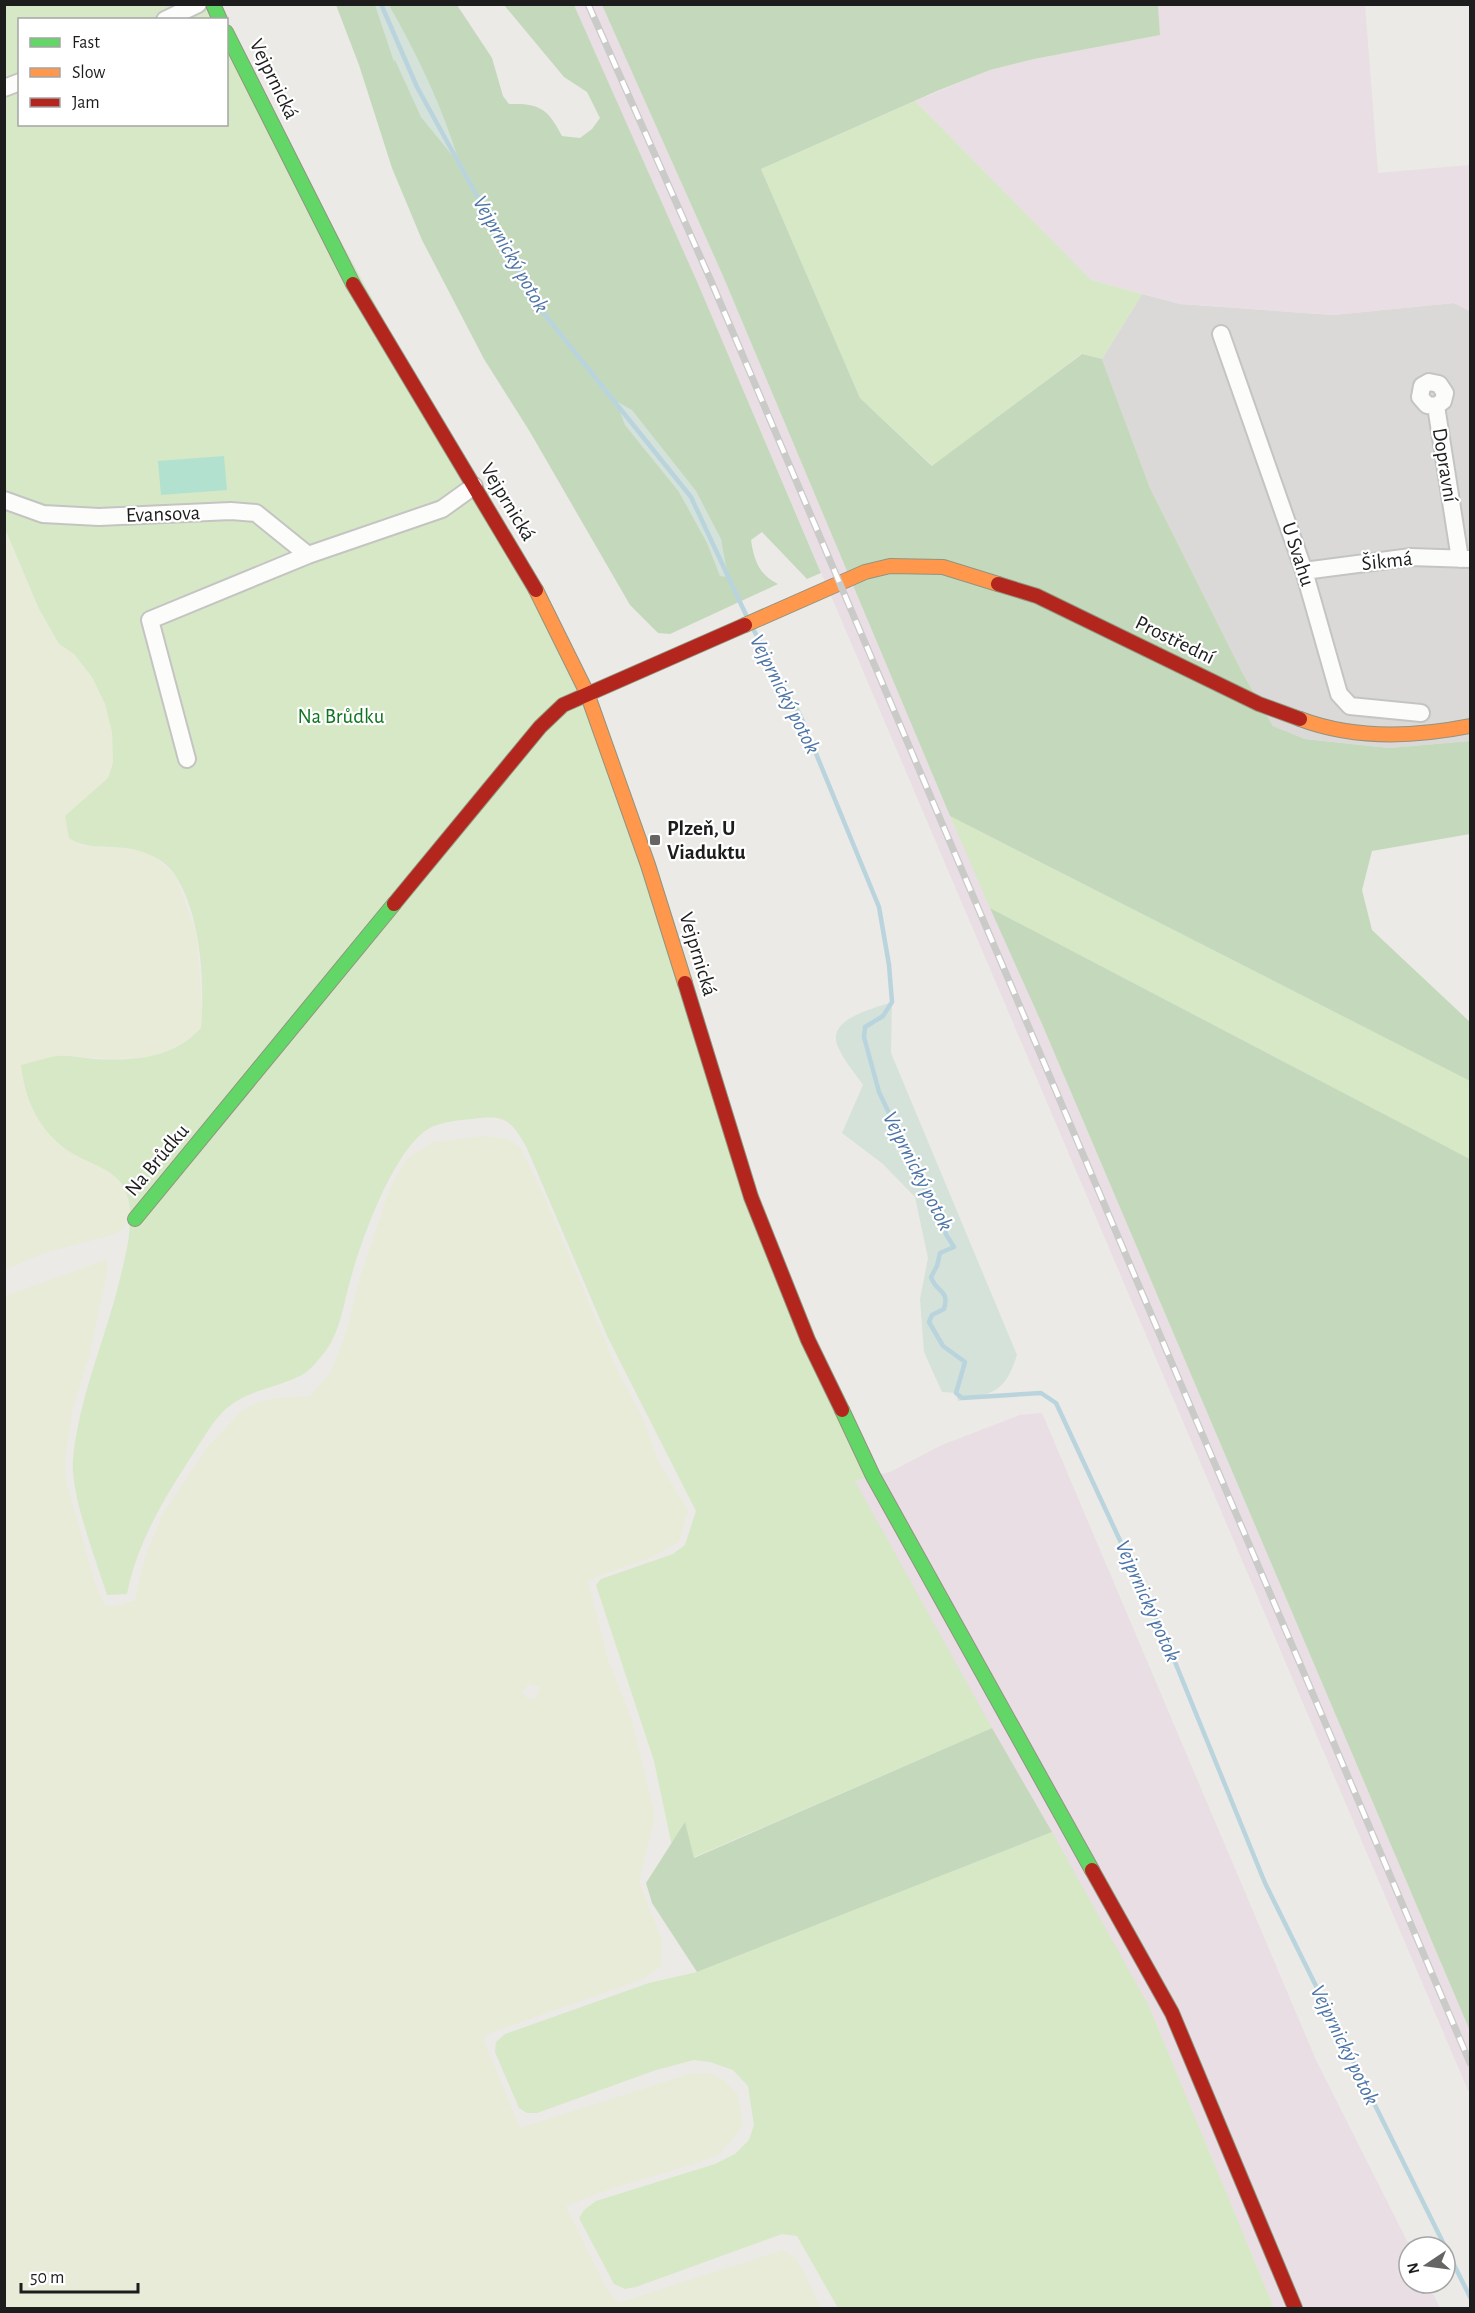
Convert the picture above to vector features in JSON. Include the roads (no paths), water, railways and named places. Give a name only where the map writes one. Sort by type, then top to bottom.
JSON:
[{"type":"main road","points":[[213,4],[219,18]]},
{"type":"main road","name":"Vejprnická","points":[[228,36],[363,304],[527,573],[586,693],[648,865],[751,1197],[808,1340],[873,1476],[1172,2013],[1295,2308]]},
{"type":"main road","name":"Prostřední","points":[[736,629],[865,572],[890,566],[943,567],[1037,596],[1259,704],[1305,721],[1348,730],[1392,735],[1440,732],[1470,726]]},
{"type":"main road","name":"Na Brůdku","points":[[135,1219],[540,727],[563,705],[586,693],[736,629]]},
{"type":"street","points":[[169,18],[198,4]]},
{"type":"street","name":"U Svahu","points":[[1221,334],[1304,571],[1340,694],[1350,706],[1421,713]]},
{"type":"street","name":"Dopravní","points":[[1436,406],[1465,559]]},
{"type":"street","points":[[188,759],[150,620],[308,555],[442,509],[474,486]]},
{"type":"street","name":"Evansova","points":[[4,500],[43,514],[99,517],[231,511],[256,513],[308,555]]},
{"type":"street","name":"Šikmá","points":[[1304,571],[1411,557],[1465,559]]},
{"type":"waterway","name":"Vejprnický potok","points":[[381,4],[417,87],[537,305],[691,497],[747,617]]},
{"type":"waterway","name":"Vejprnický potok","points":[[752,627],[801,717],[879,907],[889,965],[892,1002],[883,1016],[865,1027],[864,1037],[879,1092],[954,1247],[940,1253],[931,1277],[944,1294],[945,1303],[944,1309],[932,1315],[929,1322],[943,1346],[965,1362],[956,1393],[962,1398],[1041,1393],[1056,1403],[1164,1635],[1265,1883],[1470,2297]]},
{"type":"railway","points":[[588,4],[711,281],[1470,2063]]},
{"type":"place","name":"Plzeň, U Viaduktu","points":[[655,840]]}]
